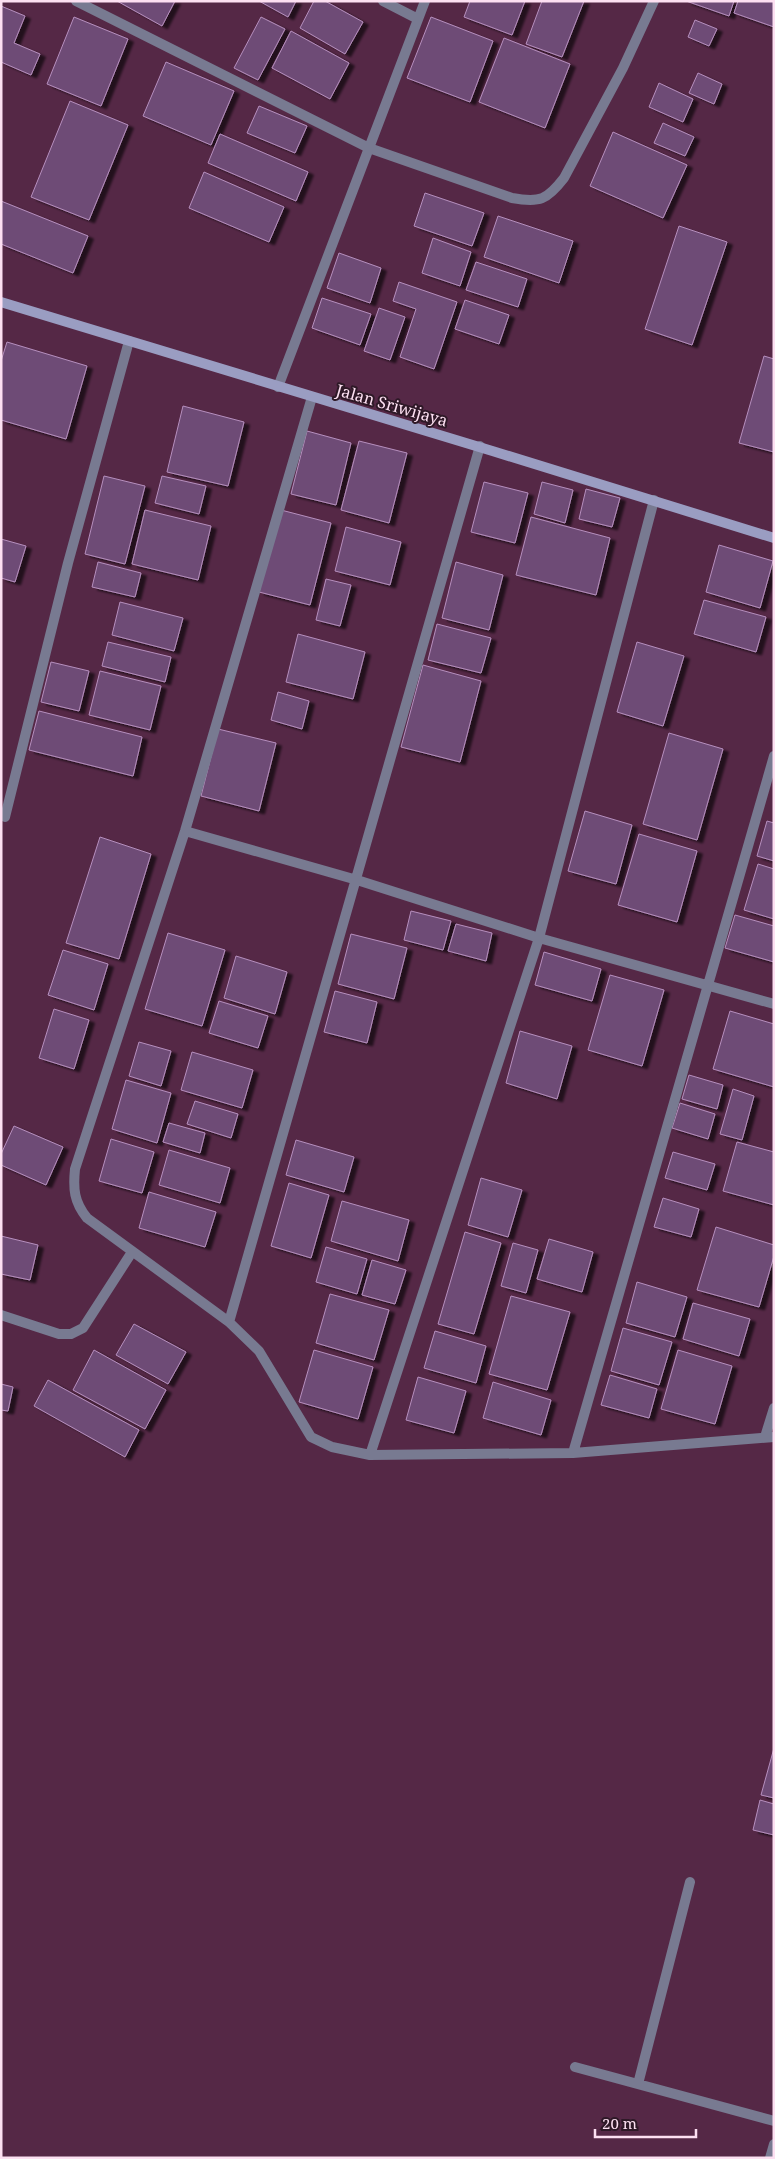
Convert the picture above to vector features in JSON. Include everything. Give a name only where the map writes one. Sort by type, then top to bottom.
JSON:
[{"type":"street","points":[[76,1],[369,148],[512,198],[530,201],[539,200],[551,194],[564,178],[623,68],[654,1]]},
{"type":"street","points":[[383,1],[418,19]]},
{"type":"street","points":[[278,387],[425,1]]},
{"type":"street","name":"Jalan Sriwijaya","points":[[1,302],[278,387],[480,446],[774,538]]},
{"type":"street","points":[[5,817],[68,563],[129,341]]},
{"type":"street","points":[[312,397],[185,830],[75,1169],[73,1191],[78,1206],[87,1218],[229,1322],[258,1351],[311,1437],[332,1447],[370,1455],[573,1453],[770,1437],[774,1408]]},
{"type":"street","points":[[229,1322],[480,446]]},
{"type":"street","points":[[370,1455],[539,938],[654,500]]},
{"type":"street","points":[[573,1453],[774,756]]},
{"type":"street","points":[[185,830],[357,880],[539,938],[774,1004]]},
{"type":"street","points":[[1,1315],[59,1334],[72,1334],[83,1328],[132,1252]]},
{"type":"street","points":[[638,2084],[690,1882]]},
{"type":"street","points":[[575,2067],[774,2120]]},
{"type":"street","points":[[770,2158],[774,2144]]},
{"type":"building","points":[[117,1],[175,1],[162,26]]},
{"type":"building","points":[[259,1],[296,1],[288,17]]},
{"type":"building","points":[[314,1],[325,1],[363,22],[345,54],[300,28]]},
{"type":"building","points":[[470,1],[525,1],[512,35],[464,17]]},
{"type":"building","points":[[542,1],[584,1],[562,57],[526,44]]},
{"type":"building","points":[[686,1],[734,1],[729,16]]},
{"type":"building","points":[[738,1],[774,1],[774,27],[734,13]]},
{"type":"building","points":[[1,6],[25,16],[14,43],[40,54],[31,75],[1,62]]},
{"type":"building","points":[[74,17],[128,39],[101,106],[47,84]]},
{"type":"building","points":[[261,17],[285,29],[258,80],[234,68]]},
{"type":"building","points":[[431,17],[493,41],[470,102],[407,78]]},
{"type":"building","points":[[695,20],[717,29],[709,46],[688,37]]},
{"type":"building","points":[[291,31],[349,63],[330,99],[272,68]]},
{"type":"building","points":[[504,38],[570,64],[545,128],[479,102]]},
{"type":"building","points":[[166,62],[234,91],[211,145],[143,116]]},
{"type":"building","points":[[698,73],[722,84],[714,104],[689,93]]},
{"type":"building","points":[[659,83],[693,99],[683,122],[649,107]]},
{"type":"building","points":[[70,101],[128,125],[89,220],[31,197]]},
{"type":"building","points":[[259,106],[307,126],[295,153],[247,133]]},
{"type":"building","points":[[663,123],[694,137],[685,156],[654,143]]},
{"type":"building","points":[[613,132],[687,165],[663,218],[590,186]]},
{"type":"building","points":[[220,134],[308,172],[296,201],[208,163]]},
{"type":"building","points":[[204,172],[284,207],[269,242],[189,208]]},
{"type":"building","points":[[425,193],[484,213],[472,246],[414,226]]},
{"type":"building","points":[[1,201],[88,236],[73,273],[1,244]]},
{"type":"building","points":[[498,216],[573,241],[559,283],[484,257]]},
{"type":"building","points":[[679,226],[727,242],[692,345],[645,329]]},
{"type":"building","points":[[433,238],[471,252],[460,286],[422,273]]},
{"type":"building","points":[[339,253],[381,268],[370,303],[327,288]]},
{"type":"building","points":[[476,262],[527,279],[518,307],[466,290]]},
{"type":"building","points":[[399,282],[457,302],[434,369],[400,357],[416,309],[393,301]]},
{"type":"building","points":[[322,298],[371,314],[360,345],[312,328]]},
{"type":"building","points":[[465,300],[509,315],[499,344],[455,329]]},
{"type":"building","points":[[379,308],[405,317],[390,360],[364,351]]},
{"type":"building","points":[[7,342],[87,366],[66,439],[1,420],[1,361]]},
{"type":"building","points":[[764,356],[774,359],[774,452],[739,443]]},
{"type":"building","points":[[183,406],[244,422],[228,486],[167,472]]},
{"type":"building","points":[[307,431],[351,443],[336,505],[291,494]]},
{"type":"building","points":[[359,441],[407,453],[389,523],[341,510]]},
{"type":"building","points":[[104,476],[145,486],[125,564],[85,554]]},
{"type":"building","points":[[162,476],[206,486],[199,514],[155,503]]},
{"type":"building","points":[[484,482],[528,493],[515,543],[471,532]]},
{"type":"building","points":[[542,482],[573,490],[565,523],[534,514]]},
{"type":"building","points":[[586,489],[620,498],[612,527],[579,519]]},
{"type":"building","points":[[145,510],[211,526],[198,580],[132,564]]},
{"type":"building","points":[[281,510],[331,523],[310,605],[259,592]]},
{"type":"building","points":[[531,517],[610,538],[596,595],[516,575]]},
{"type":"building","points":[[346,527],[401,542],[390,585],[335,571]]},
{"type":"building","points":[[1,539],[26,546],[15,582],[1,578]]},
{"type":"building","points":[[719,545],[773,561],[760,608],[706,592]]},
{"type":"building","points":[[98,562],[141,573],[135,597],[92,587]]},
{"type":"building","points":[[456,562],[503,575],[489,630],[442,618]]},
{"type":"building","points":[[326,579],[351,585],[340,626],[316,620]]},
{"type":"building","points":[[704,600],[766,617],[756,652],[694,634]]},
{"type":"building","points":[[120,602],[183,618],[174,651],[112,635]]},
{"type":"building","points":[[437,624],[491,638],[481,673],[428,660]]},
{"type":"building","points":[[298,634],[365,652],[353,699],[286,682]]},
{"type":"building","points":[[108,642],[171,657],[165,682],[102,666]]},
{"type":"building","points":[[637,642],[684,656],[663,726],[617,712]]},
{"type":"building","points":[[51,662],[89,671],[79,711],[41,702]]},
{"type":"building","points":[[423,665],[481,681],[460,762],[401,747]]},
{"type":"building","points":[[100,671],[161,686],[150,730],[89,715]]},
{"type":"building","points":[[278,692],[309,701],[302,729],[271,720]]},
{"type":"building","points":[[39,711],[142,737],[133,776],[29,750]]},
{"type":"building","points":[[218,729],[276,743],[259,811],[201,796]]},
{"type":"building","points":[[669,733],[723,749],[697,840],[643,824]]},
{"type":"building","points":[[585,811],[632,825],[616,884],[568,871]]},
{"type":"building","points":[[767,821],[774,823],[774,861],[757,856]]},
{"type":"building","points":[[639,834],[697,851],[677,922],[618,905]]},
{"type":"building","points":[[100,837],[151,854],[119,959],[66,943]]},
{"type":"building","points":[[758,864],[774,869],[774,919],[744,910]]},
{"type":"building","points":[[411,911],[451,921],[443,950],[404,940]]},
{"type":"building","points":[[735,915],[774,926],[774,962],[725,948]]},
{"type":"building","points":[[456,924],[492,933],[486,961],[448,951]]},
{"type":"building","points":[[168,933],[225,950],[202,1026],[145,1009]]},
{"type":"building","points":[[351,934],[407,948],[394,999],[338,984]]},
{"type":"building","points":[[63,950],[108,964],[94,1010],[48,995]]},
{"type":"building","points":[[544,952],[601,969],[592,1001],[535,985]]},
{"type":"building","points":[[236,956],[287,972],[275,1014],[224,998]]},
{"type":"building","points":[[610,975],[664,990],[642,1066],[588,1050]]},
{"type":"building","points":[[335,991],[377,1002],[367,1043],[324,1032]]},
{"type":"building","points":[[219,1001],[268,1016],[258,1048],[209,1033]]},
{"type":"building","points":[[54,1009],[89,1020],[74,1069],[39,1058]]},
{"type":"building","points":[[730,1011],[774,1024],[774,1087],[713,1069]]},
{"type":"building","points":[[520,1031],[572,1046],[557,1099],[506,1083]]},
{"type":"building","points":[[139,1042],[171,1051],[161,1086],[129,1076]]},
{"type":"building","points":[[192,1052],[253,1070],[242,1108],[181,1090]]},
{"type":"building","points":[[689,1075],[723,1085],[717,1109],[682,1099]]},
{"type":"building","points":[[126,1080],[171,1093],[157,1143],[112,1129]]},
{"type":"building","points":[[733,1089],[754,1096],[742,1140],[720,1134]]},
{"type":"building","points":[[195,1101],[238,1114],[231,1138],[187,1124]]},
{"type":"building","points":[[680,1103],[715,1114],[708,1139],[672,1128]]},
{"type":"building","points":[[169,1123],[205,1133],[200,1153],[163,1142]]},
{"type":"building","points":[[14,1126],[63,1147],[46,1185],[1,1165],[1,1154]]},
{"type":"building","points":[[111,1139],[154,1152],[142,1193],[99,1181]]},
{"type":"building","points":[[296,1140],[354,1157],[344,1192],[286,1175]]},
{"type":"building","points":[[737,1142],[774,1152],[774,1205],[723,1191]]},
{"type":"building","points":[[169,1150],[230,1168],[220,1203],[159,1185]]},
{"type":"building","points":[[673,1152],[715,1164],[707,1190],[665,1178]]},
{"type":"building","points":[[481,1178],[522,1190],[508,1237],[468,1225]]},
{"type":"building","points":[[289,1183],[329,1195],[311,1258],[271,1246]]},
{"type":"building","points":[[149,1192],[216,1212],[205,1247],[139,1228]]},
{"type":"building","points":[[663,1198],[699,1209],[691,1237],[654,1227]]},
{"type":"building","points":[[342,1201],[409,1220],[398,1261],[331,1241]]},
{"type":"building","points":[[716,1227],[774,1245],[774,1256],[759,1307],[697,1290]]},
{"type":"building","points":[[465,1232],[501,1243],[474,1334],[438,1324]]},
{"type":"building","points":[[1,1236],[38,1245],[30,1280],[1,1274]]},
{"type":"building","points":[[549,1239],[593,1252],[582,1292],[537,1279]]},
{"type":"building","points":[[513,1243],[538,1250],[526,1293],[501,1286]]},
{"type":"building","points":[[326,1247],[367,1259],[357,1294],[316,1282]]},
{"type":"building","points":[[372,1260],[406,1270],[395,1304],[362,1295]]},
{"type":"building","points":[[637,1282],[687,1297],[675,1337],[626,1323]]},
{"type":"building","points":[[330,1294],[389,1310],[374,1360],[316,1343]]},
{"type":"building","points":[[511,1296],[570,1312],[547,1390],[489,1374]]},
{"type":"building","points":[[693,1303],[750,1319],[739,1356],[683,1339]]},
{"type":"building","points":[[134,1324],[186,1352],[168,1384],[116,1355]]},
{"type":"building","points":[[623,1328],[672,1342],[659,1385],[611,1371]]},
{"type":"building","points":[[435,1331],[486,1346],[476,1383],[424,1368]]},
{"type":"building","points":[[94,1350],[166,1390],[145,1429],[73,1390]]},
{"type":"building","points":[[314,1350],[373,1367],[358,1419],[299,1402]]},
{"type":"building","points":[[678,1350],[732,1366],[715,1424],[661,1409]]},
{"type":"building","points":[[610,1375],[657,1389],[649,1418],[601,1405]]},
{"type":"building","points":[[418,1377],[466,1391],[454,1433],[406,1420]]},
{"type":"building","points":[[48,1380],[139,1430],[125,1457],[34,1406]]},
{"type":"building","points":[[493,1382],[551,1400],[541,1435],[483,1418]]},
{"type":"building","points":[[1,1384],[13,1387],[8,1411],[1,1410]]},
{"type":"building","points":[[774,1748],[774,1798],[761,1795]]},
{"type":"building","points":[[760,1800],[774,1804],[774,1835],[753,1830]]}]
